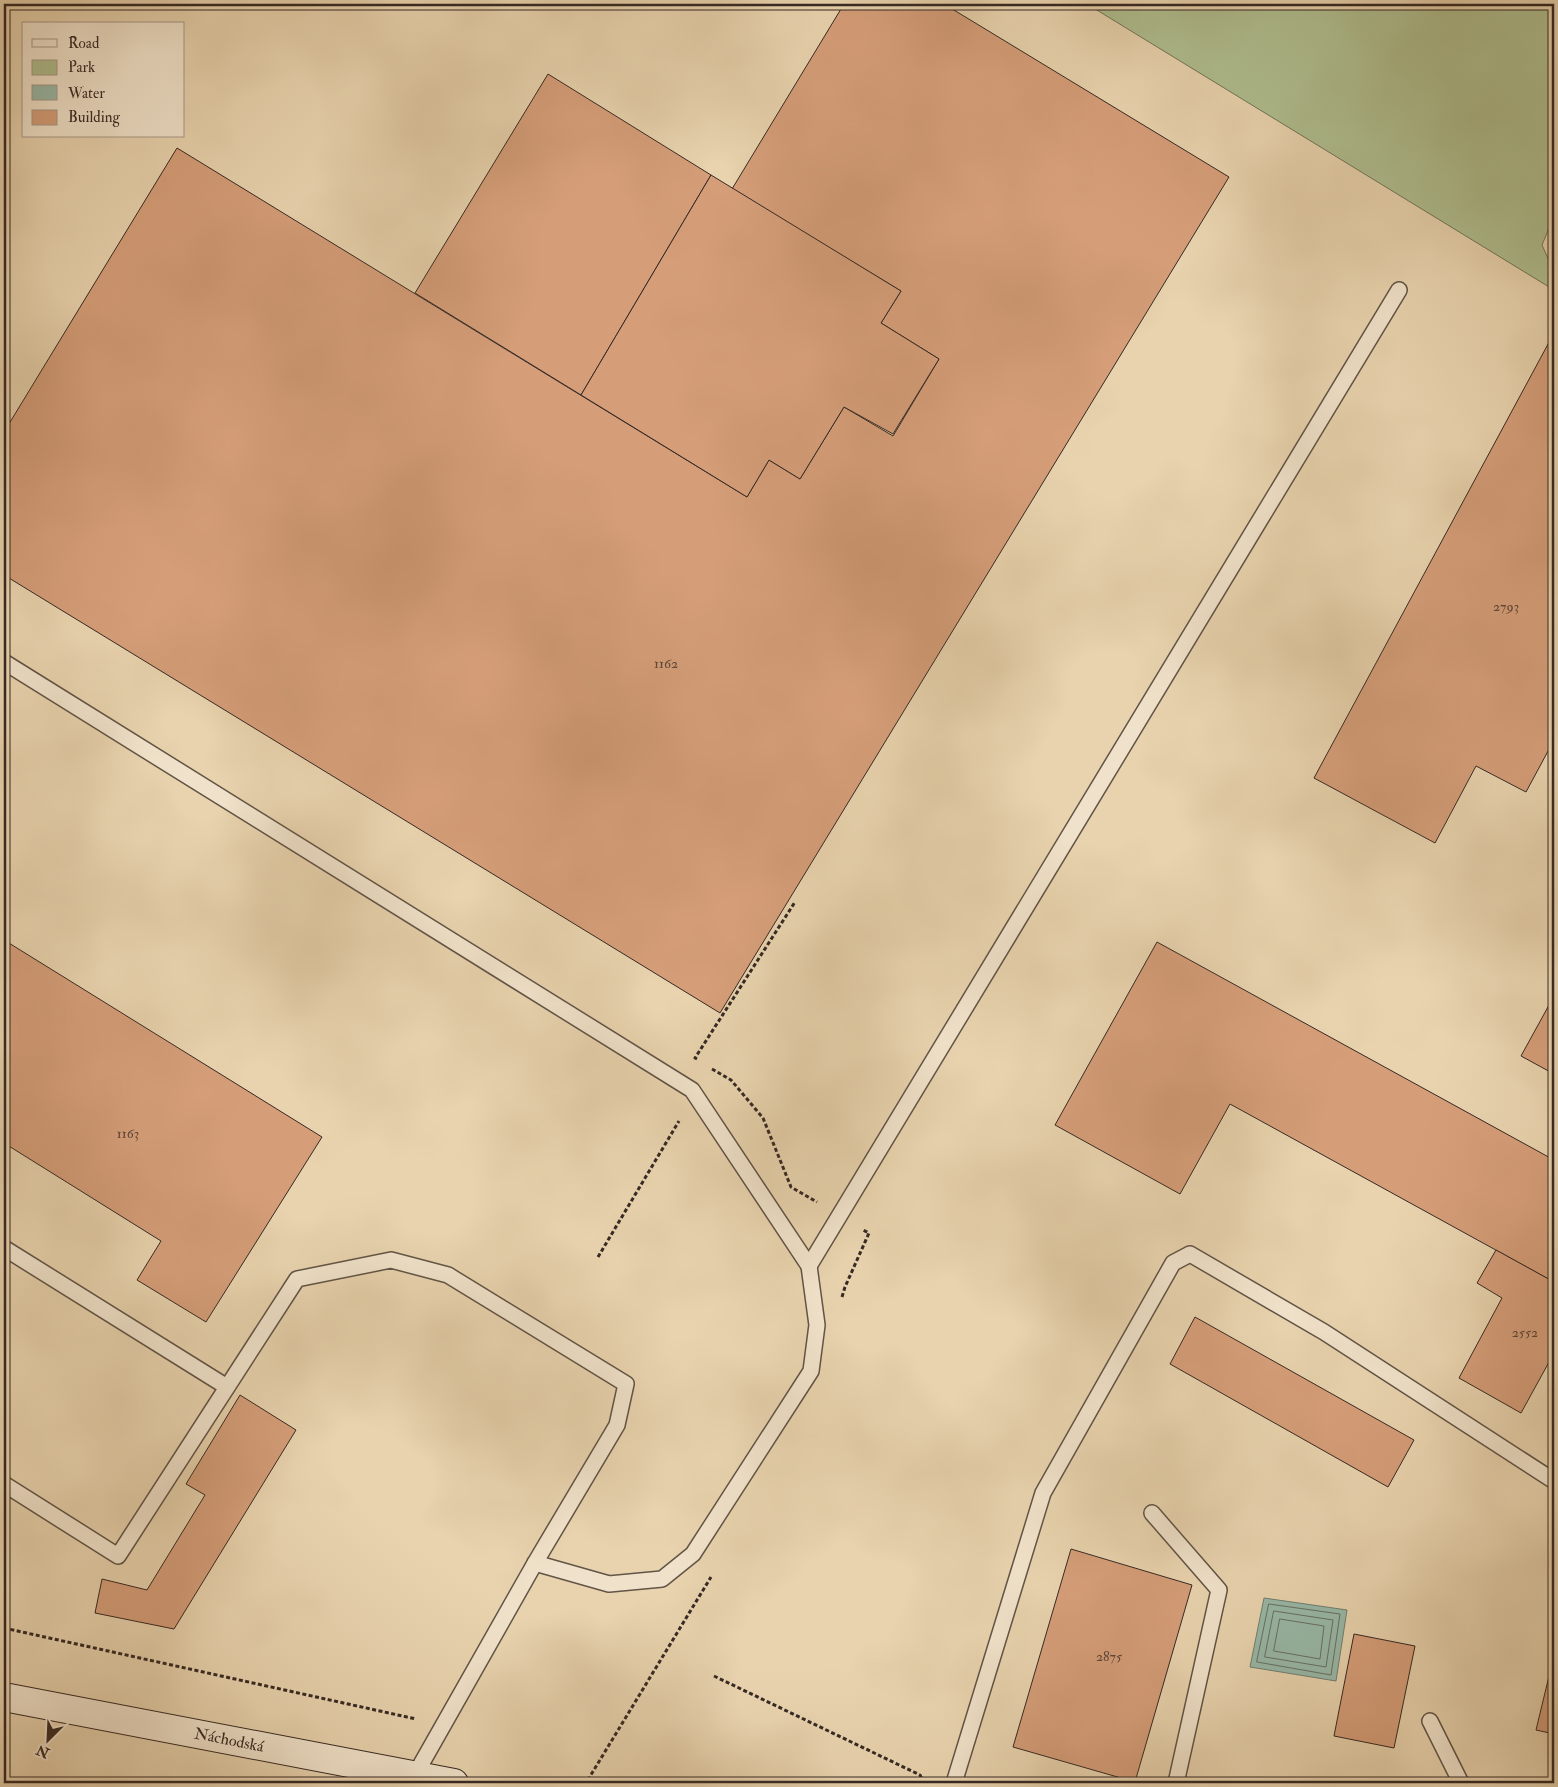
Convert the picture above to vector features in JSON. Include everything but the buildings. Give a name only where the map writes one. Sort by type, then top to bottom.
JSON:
[{"type":"main road","name":"Náchodská","points":[[4,1697],[414,1779],[454,1783]]},
{"type":"lane","points":[[809,1266],[1399,290]]},
{"type":"lane","points":[[4,662],[692,1090],[809,1266],[817,1325],[810,1371],[693,1554],[662,1579],[609,1584],[535,1563]]},
{"type":"lane","points":[[4,1248],[227,1387]]},
{"type":"lane","points":[[954,1783],[1043,1492],[1173,1263],[1190,1254],[1324,1332],[1554,1480]]},
{"type":"lane","points":[[4,1484],[118,1556],[297,1278],[391,1260],[448,1275],[626,1384],[617,1425],[535,1563],[414,1779]]},
{"type":"lane","points":[[1152,1513],[1220,1590],[1176,1783]]},
{"type":"lane","points":[[1430,1721],[1461,1783]]},
{"type":"path","points":[[4,1628],[443,1725]]},
{"type":"path","points":[[714,1676],[920,1775],[924,1783]]},
{"type":"green space","points":[[1087,4],[1554,4],[1554,216],[1542,245],[1554,272],[1554,290]]},
{"type":"water","points":[[1264,1598],[1347,1610],[1336,1681],[1250,1667]]}]
